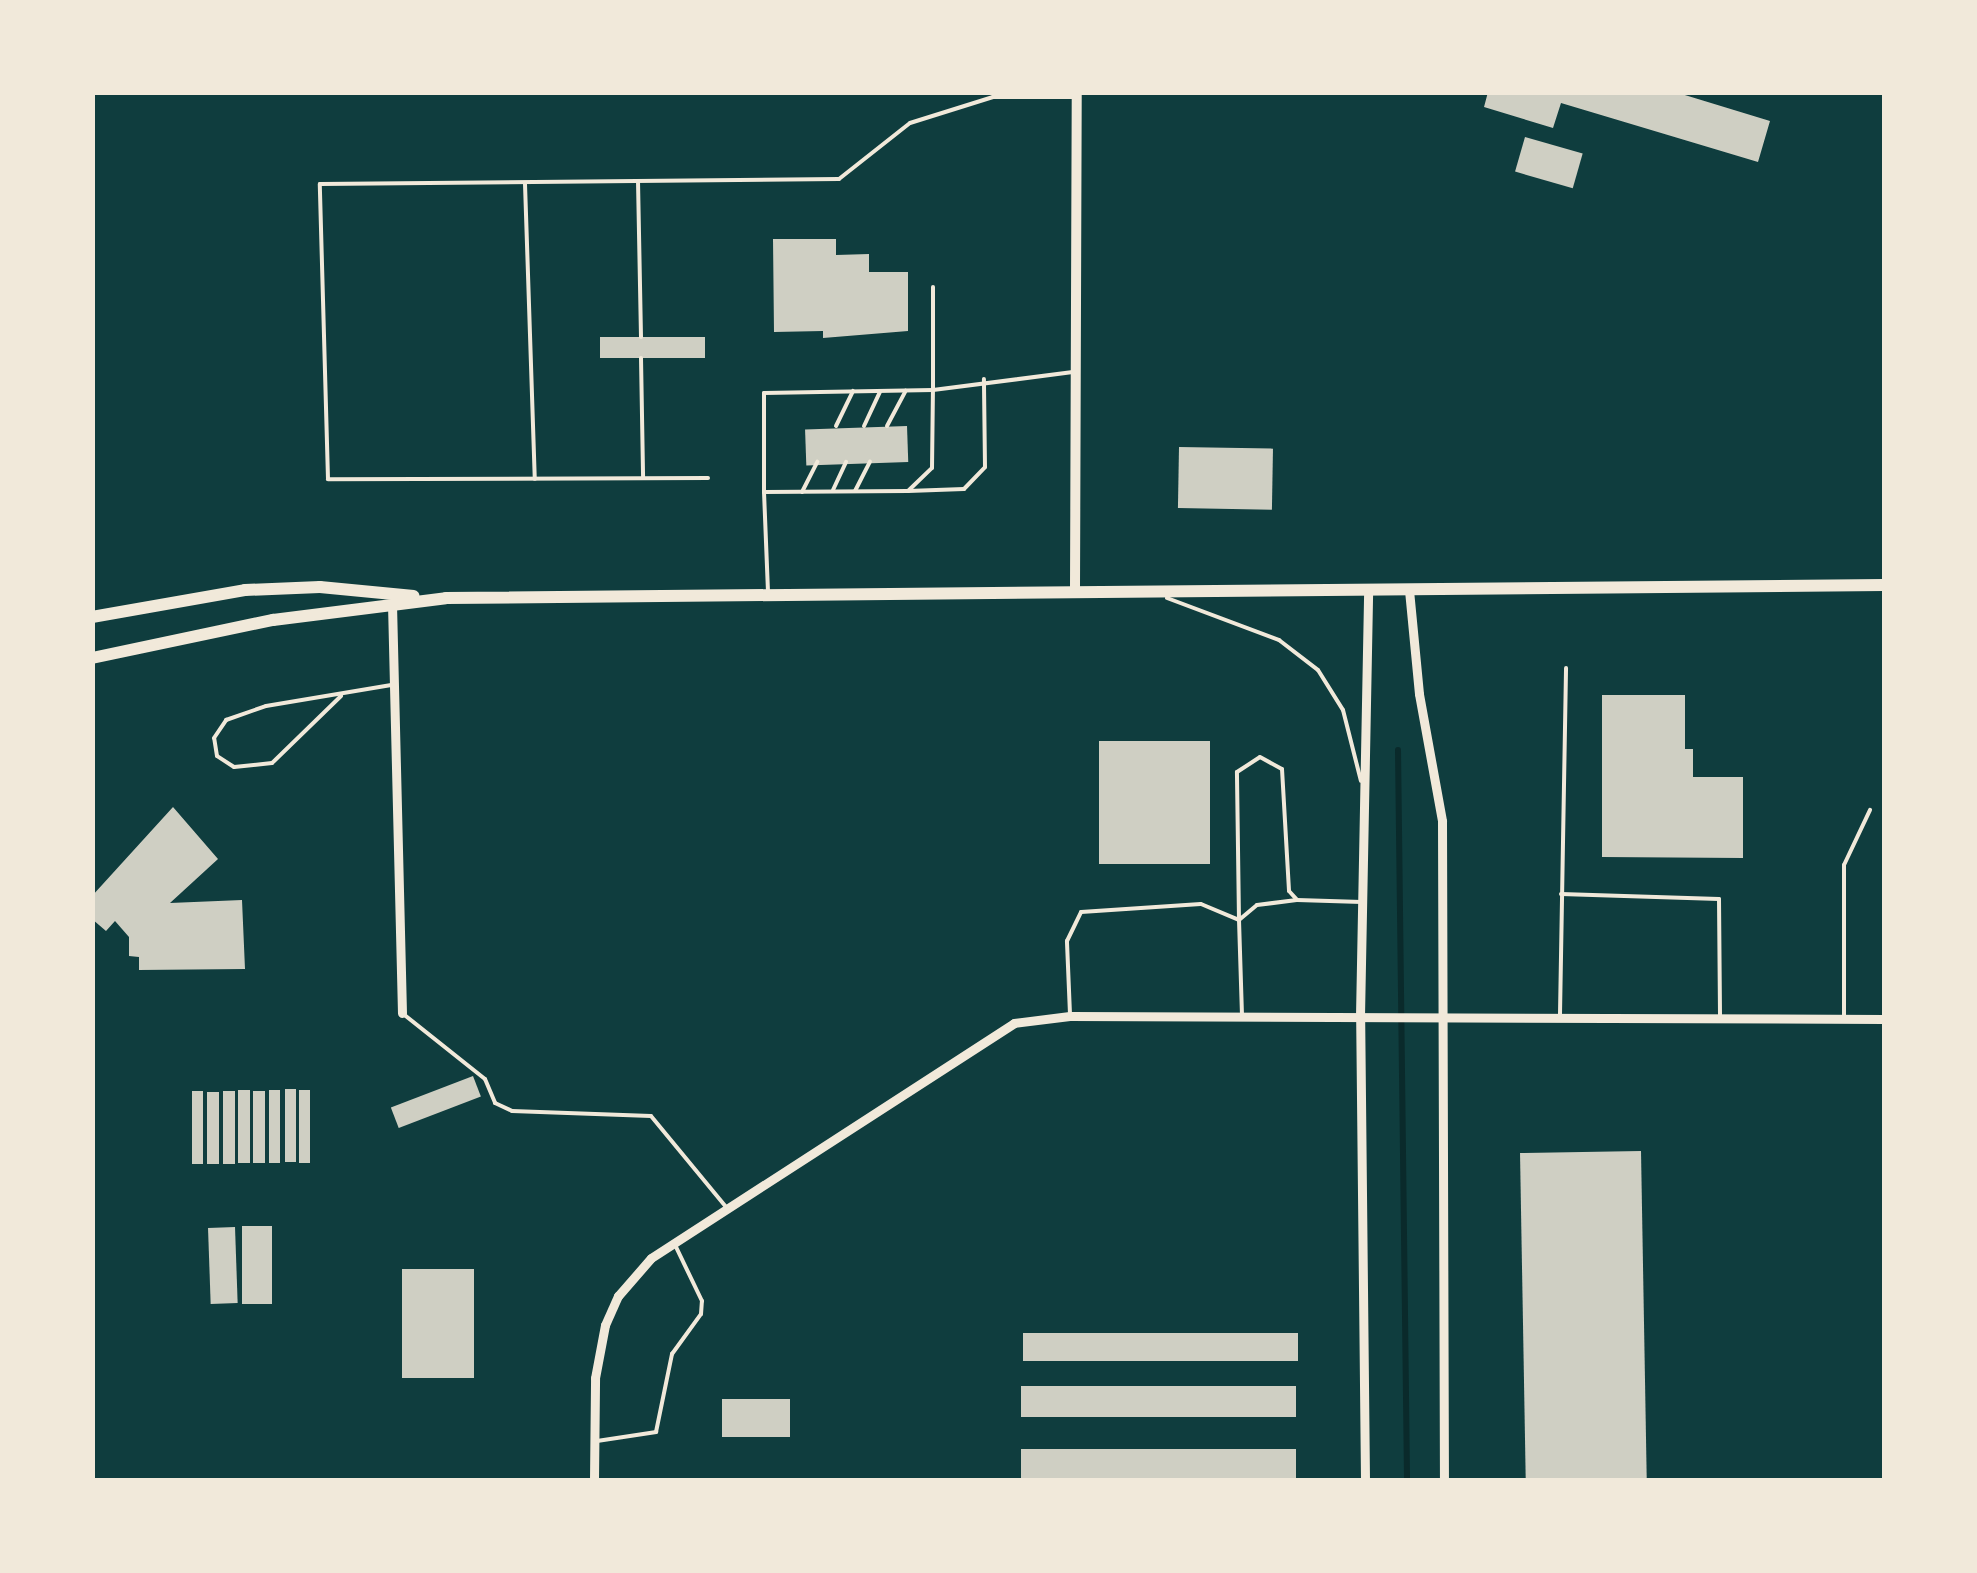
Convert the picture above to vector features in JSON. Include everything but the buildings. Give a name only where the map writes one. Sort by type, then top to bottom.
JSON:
[{"type":"main road","points":[[92,658],[272,620],[446,598],[768,592],[1884,585]]},
{"type":"main road","points":[[92,618],[245,590],[320,587],[446,598]]},
{"type":"street","points":[[1075,590],[1077,95]]},
{"type":"street","points":[[1366,1480],[1360,1016],[1368,589]]},
{"type":"street","points":[[1410,590],[1419,694],[1442,821],[1444,1480]]},
{"type":"street","points":[[392,604],[402,1014]]},
{"type":"street","points":[[594,1480],[595,1378],[605,1325],[618,1296],[674,1242],[1014,1023],[1070,1016],[1884,1018]]},
{"type":"lane","points":[[708,478],[328,480],[320,184],[840,179],[910,123],[993,97],[1077,95]]},
{"type":"lane","points":[[525,182],[535,479]]},
{"type":"lane","points":[[638,182],[641,337]]},
{"type":"lane","points":[[908,490],[932,468],[933,287]]},
{"type":"lane","points":[[641,358],[643,478]]},
{"type":"lane","points":[[768,592],[764,393],[933,390],[984,379],[1073,372]]},
{"type":"lane","points":[[764,492],[964,488],[984,467],[984,379]]},
{"type":"lane","points":[[887,426],[906,391]]},
{"type":"lane","points":[[836,426],[853,392]]},
{"type":"lane","points":[[864,426],[880,392]]},
{"type":"lane","points":[[802,492],[817,462]]},
{"type":"lane","points":[[832,492],[846,462]]},
{"type":"lane","points":[[856,491],[870,462]]},
{"type":"lane","points":[[1149,590],[1269,635],[1318,670],[1348,723],[1364,808]]},
{"type":"lane","points":[[1560,1019],[1566,668]]},
{"type":"lane","points":[[341,696],[272,763],[234,767],[217,756],[214,738],[226,720],[266,706],[396,684]]},
{"type":"lane","points":[[1242,1016],[1237,772],[1260,756],[1282,769],[1285,876],[1297,900]]},
{"type":"lane","points":[[1844,1018],[1844,865],[1870,810]]},
{"type":"lane","points":[[1560,894],[1719,899],[1720,1018]]},
{"type":"lane","points":[[1240,920],[1257,905],[1297,900],[1362,902]]},
{"type":"lane","points":[[1070,1016],[1067,942],[1081,912],[1200,904],[1240,920]]},
{"type":"lane","points":[[402,1014],[474,1070],[495,1103],[512,1111],[651,1116],[726,1207]]},
{"type":"lane","points":[[594,1441],[656,1432],[672,1354],[702,1314],[702,1301],[674,1242]]},
{"type":"waterway","points":[[1398,750],[1407,1480]]}]
